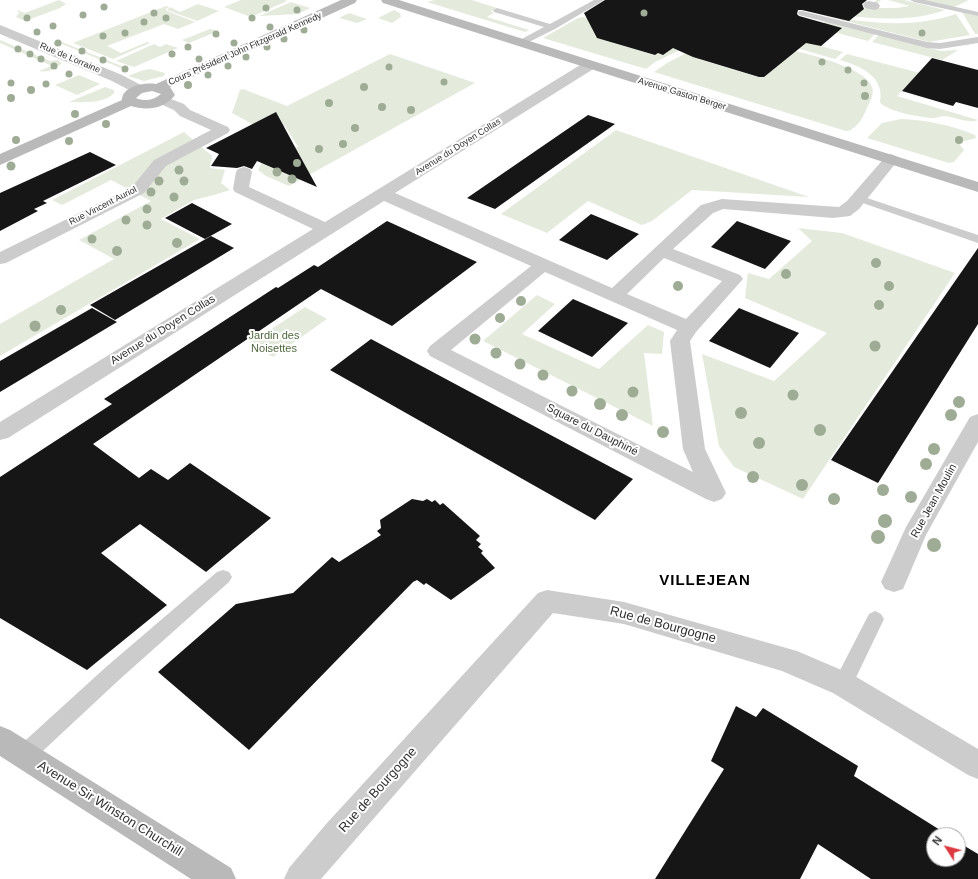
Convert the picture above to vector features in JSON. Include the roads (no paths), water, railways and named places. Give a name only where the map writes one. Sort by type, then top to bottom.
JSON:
[{"type":"street","points":[[351,0],[369,3],[387,0]]},
{"type":"street","name":"Cours Président John Fitzgerald Kennedy","points":[[135,95],[140,104],[146,104],[162,94],[351,0]]},
{"type":"street","name":"Avenue Gaston Berger","points":[[387,0],[978,187]]},
{"type":"street","name":"Rue de Lorraine","points":[[0,29],[117,78],[135,95]]},
{"type":"street","name":"Avenue du Doyen Collas","points":[[0,432],[590,65]]},
{"type":"street","name":"Rue Vincent Auriol","points":[[0,259],[138,190],[160,163],[223,130],[185,113],[162,94]]},
{"type":"street","points":[[0,160],[135,95]]},
{"type":"street","points":[[614,296],[707,209],[722,204],[844,212],[853,205],[873,179],[891,160]]},
{"type":"street","points":[[244,172],[242,189],[326,229]]},
{"type":"street","points":[[383,194],[689,328]]},
{"type":"street","name":"Square du Dauphiné","points":[[543,265],[437,351],[714,493],[694,449],[680,341],[689,328],[734,279],[661,251]]},
{"type":"street","name":"Rue Jean Moulin","points":[[894,582],[915,534],[978,422]]},
{"type":"street","name":"Rue de Bourgogne","points":[[300,879],[343,828],[547,601],[624,613],[787,660],[843,684],[978,765]]},
{"type":"street","name":"Avenue Sir Winston Churchill","points":[[12,747],[220,879]]},
{"type":"lane","points":[[521,43],[600,0]]},
{"type":"lane","points":[[914,0],[978,14]]},
{"type":"lane","points":[[807,9],[802,12],[927,45],[940,46],[978,40]]},
{"type":"lane","points":[[497,10],[552,27]]},
{"type":"lane","points":[[858,198],[978,239]]},
{"type":"lane","points":[[12,747],[113,673],[223,577]]},
{"type":"lane","points":[[843,684],[876,619]]},
{"type":"district","name":"VILLEJEAN","points":[[705,581]]},
{"type":"park label","name":"Jardin des Noisettes","points":[[274,342]]}]
